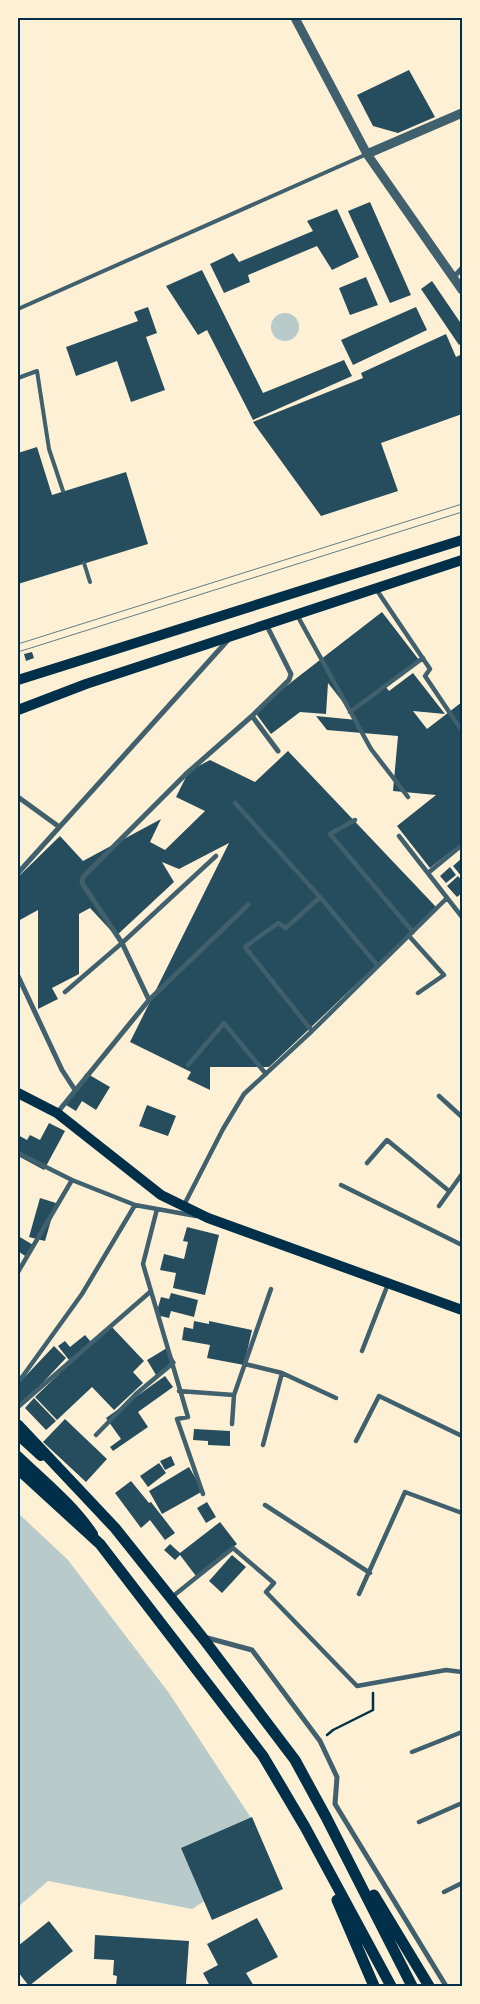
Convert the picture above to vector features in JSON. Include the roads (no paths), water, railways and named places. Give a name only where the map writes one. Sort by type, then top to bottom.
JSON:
[{"type":"main road","points":[[20,680],[462,540]]},
{"type":"main road","points":[[18,710],[86,684],[462,560]]},
{"type":"main road","points":[[18,702],[86,684]]},
{"type":"main road","points":[[18,1092],[57,1113],[161,1195],[183,1206],[208,1218],[462,1310]]},
{"type":"main road","points":[[18,1425],[115,1528],[171,1597],[295,1760],[412,1986]]},
{"type":"main road","points":[[18,1435],[115,1528]]},
{"type":"main road","points":[[18,1456],[70,1505],[85,1522],[263,1756],[305,1827],[391,1986]]},
{"type":"main road","points":[[18,1469],[100,1544]]},
{"type":"main road","points":[[326,1817],[429,1986]]},
{"type":"main road","points":[[305,1827],[374,1986]]},
{"type":"street","points":[[295,18],[368,154],[462,290]]},
{"type":"street","points":[[368,154],[462,113]]},
{"type":"street","points":[[454,278],[462,268]]},
{"type":"street","points":[[376,588],[430,669],[425,676],[462,731]]},
{"type":"street","points":[[297,615],[371,749],[408,797]]},
{"type":"street","points":[[148,1000],[122,943],[82,883],[83,877],[186,774],[252,716],[289,680],[292,674],[266,624]]},
{"type":"street","points":[[18,870],[232,636]]},
{"type":"street","points":[[350,712],[423,658]]},
{"type":"street","points":[[252,716],[278,751]]},
{"type":"street","points":[[18,798],[58,826]]},
{"type":"street","points":[[235,802],[320,897],[378,966]]},
{"type":"street","points":[[354,820],[330,834],[444,975],[418,992]]},
{"type":"street","points":[[399,836],[462,918]]},
{"type":"street","points":[[428,873],[462,845]]},
{"type":"street","points":[[65,992],[122,943],[216,856]]},
{"type":"street","points":[[312,1031],[245,947],[278,923],[286,928],[320,897]]},
{"type":"street","points":[[183,1206],[223,1129],[244,1094],[312,1031],[447,898]]},
{"type":"street","points":[[57,1113],[148,1000],[248,905]]},
{"type":"street","points":[[18,976],[62,1070],[75,1090]]},
{"type":"street","points":[[188,1065],[224,1023],[266,1074]]},
{"type":"street","points":[[439,1096],[462,1117]]},
{"type":"street","points":[[368,1163],[387,1140],[449,1191]]},
{"type":"street","points":[[18,1153],[72,1180],[135,1205],[208,1218]]},
{"type":"street","points":[[439,1206],[462,1174]]},
{"type":"street","points":[[18,1272],[72,1180]]},
{"type":"street","points":[[340,1185],[462,1245]]},
{"type":"street","points":[[20,1380],[82,1294],[135,1205]]},
{"type":"street","points":[[157,1209],[143,1264],[188,1417],[178,1419],[203,1494]]},
{"type":"street","points":[[362,1351],[388,1283]]},
{"type":"street","points":[[232,1424],[234,1395],[270,1289]]},
{"type":"street","points":[[18,1407],[150,1292]]},
{"type":"street","points":[[96,1435],[136,1394],[172,1364]]},
{"type":"street","points":[[245,1364],[282,1373],[336,1398]]},
{"type":"street","points":[[262,1445],[282,1373]]},
{"type":"street","points":[[179,1391],[234,1395]]},
{"type":"street","points":[[356,1441],[379,1396],[462,1436]]},
{"type":"street","points":[[359,1594],[405,1492],[462,1514]]},
{"type":"street","points":[[265,1505],[370,1573]]},
{"type":"street","points":[[171,1597],[233,1548],[274,1583],[266,1592],[357,1686],[446,1670],[462,1672]]},
{"type":"street","points":[[202,1637],[252,1650],[320,1741],[337,1777],[335,1804],[446,1986]]},
{"type":"street","points":[[412,1752],[462,1732]]},
{"type":"street","points":[[419,1822],[462,1804]]},
{"type":"street","points":[[444,1892],[462,1883]]},
{"type":"lane","points":[[18,309],[368,154]]},
{"type":"lane","points":[[18,378],[37,371],[49,449],[63,492]]},
{"type":"lane","points":[[84,564],[90,582]]},
{"type":"tram line","points":[[18,644],[462,504]]},
{"type":"tram line","points":[[18,652],[462,512]]}]
